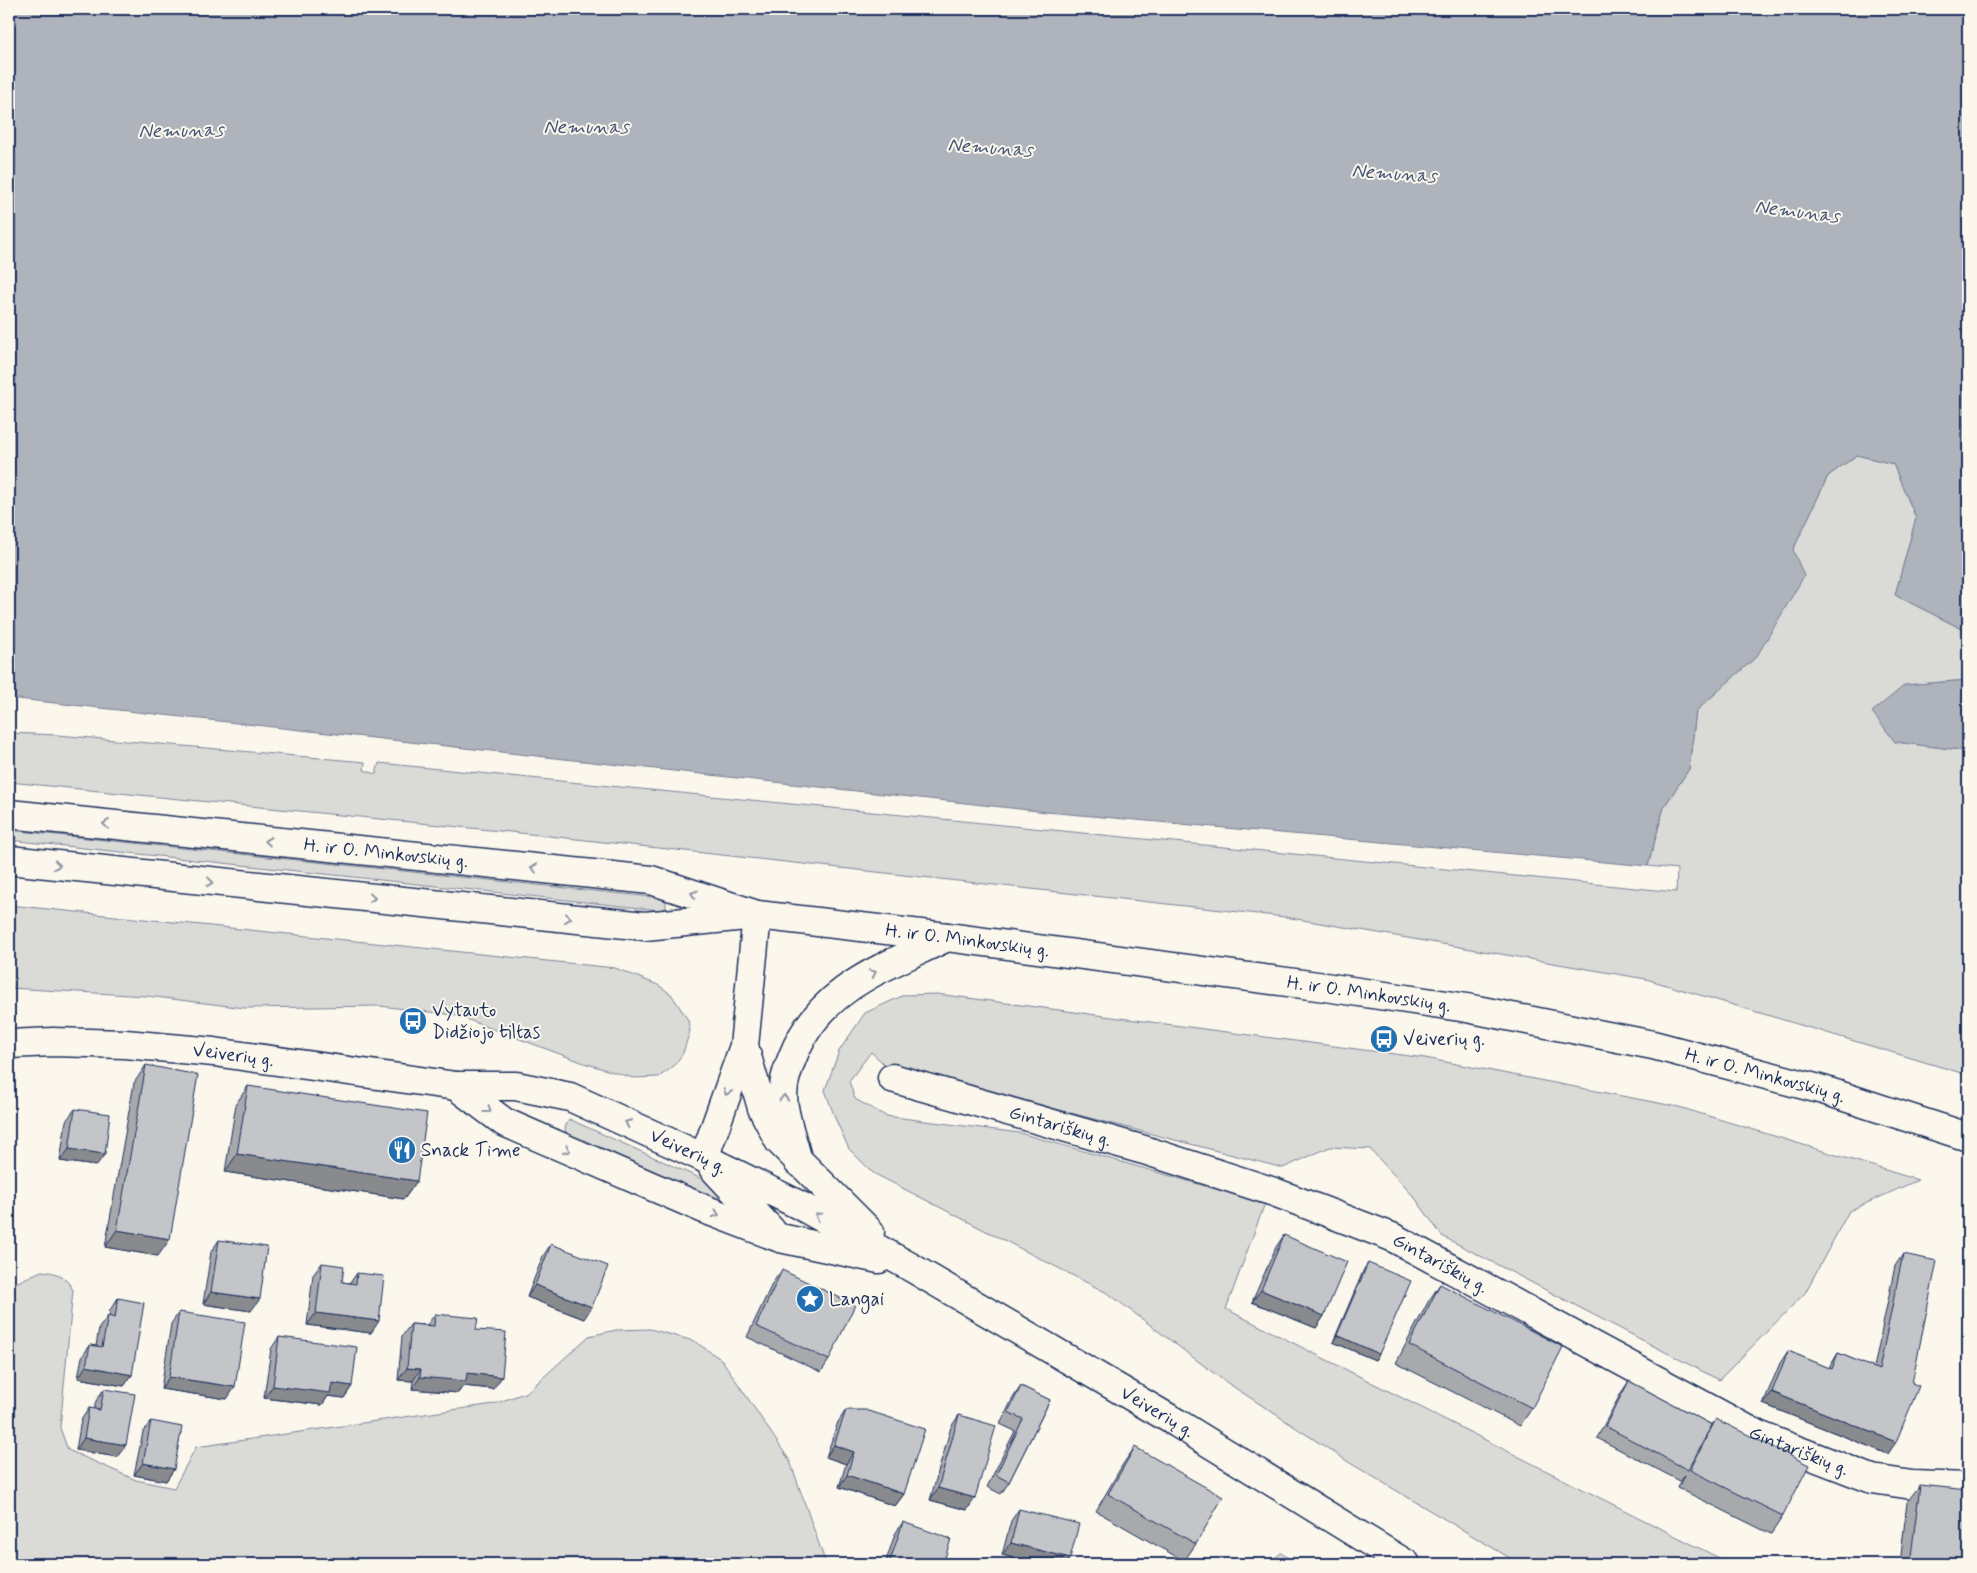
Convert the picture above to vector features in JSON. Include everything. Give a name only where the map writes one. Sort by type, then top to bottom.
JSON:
[{"type":"main road","name":"H. ir O. Minkovskių g.","points":[[9,814],[651,880],[756,915],[947,937],[1467,1008],[1653,1045],[1823,1090],[1968,1137]]},
{"type":"main road","name":"H. ir O. Minkovskių g.","points":[[9,860],[645,926],[756,915]]},
{"type":"main road","points":[[756,915],[744,1046],[704,1158],[743,1202],[780,1238]]},
{"type":"main road","points":[[798,1162],[784,1107],[784,1078],[798,1043],[815,1016],[850,984],[947,937]]},
{"type":"main road","name":"Veiverių g.","points":[[9,1044],[53,1042],[135,1045],[224,1054],[456,1086],[516,1086],[570,1097],[704,1158],[801,1206],[907,1265],[1177,1423],[1406,1564]]},
{"type":"main road","points":[[744,1046],[762,1108],[779,1141],[848,1211],[907,1265]]},
{"type":"main road","name":"Gintariškių g.","points":[[892,1078],[1144,1150],[1274,1192],[1392,1237],[1758,1435],[1872,1479],[1912,1485],[1968,1487]]},
{"type":"main road","name":"Veiverių g.","points":[[456,1086],[504,1122],[704,1209],[780,1238],[907,1265]]},
{"type":"shaded area","points":[[1857,455],[1893,464],[1916,518],[1895,595],[1968,632],[1968,680],[1905,685],[1895,742],[1968,751],[1968,1075],[1646,979],[1285,917],[540,835],[9,782],[9,733],[58,735],[365,762],[364,770],[376,774],[379,763],[1676,892],[1677,869],[1648,866],[1664,807],[1689,769],[1696,711],[1757,656],[1793,550],[1828,476]]},
{"type":"shaded area","points":[[9,830],[662,898],[666,902],[666,908],[659,910],[9,840]]},
{"type":"shaded area","points":[[9,905],[615,968],[658,985],[671,994],[688,1020],[690,1031],[683,1053],[674,1066],[659,1077],[633,1078],[584,1063],[455,1015],[380,1006],[245,1008],[147,996],[9,988]]},
{"type":"shaded area","points":[[937,994],[1425,1058],[1679,1107],[1918,1180],[1849,1211],[1805,1293],[1719,1380],[1442,1236],[1415,1198],[1370,1149],[1330,1147],[1283,1168],[885,1065],[871,1052],[849,1081],[855,1099],[886,1116],[1020,1133],[1265,1203],[1226,1309],[1725,1561],[1724,1564],[1520,1564],[1350,1463],[1223,1380],[1109,1294],[873,1173],[849,1149],[825,1090],[839,1051],[865,1013],[904,995]]},
{"type":"shaded area","points":[[569,1119],[724,1189],[728,1198],[725,1203],[566,1136],[565,1128]]},
{"type":"shaded area","points":[[41,1271],[52,1272],[60,1276],[67,1281],[73,1290],[60,1428],[68,1450],[136,1480],[174,1488],[196,1447],[494,1404],[527,1392],[589,1336],[616,1330],[650,1329],[694,1341],[722,1360],[790,1461],[826,1564],[9,1564],[9,1286]]},
{"type":"shaded area","points":[[1281,1553],[1297,1564],[1267,1564]]},
{"type":"water","name":"Nemunas","points":[[9,9],[1968,9],[1968,632],[1895,595],[1916,518],[1893,464],[1857,455],[1828,476],[1793,550],[1804,576],[1757,656],[1696,711],[1689,769],[1664,807],[1648,866],[1047,812],[9,698]]},
{"type":"water","points":[[1968,680],[1968,751],[1895,742],[1872,712],[1905,685]]},
{"type":"building","points":[[146,1065],[198,1075],[170,1239],[117,1230]]},
{"type":"building","points":[[248,1086],[427,1113],[417,1181],[237,1154]]},
{"type":"building","points":[[75,1109],[110,1114],[105,1154],[69,1149]]},
{"type":"building","points":[[1284,1235],[1347,1262],[1324,1316],[1261,1290]]},
{"type":"building","points":[[219,1240],[267,1247],[260,1299],[211,1292]]},
{"type":"building","points":[[551,1244],[608,1266],[592,1307],[535,1285]]},
{"type":"building","points":[[1903,1254],[1937,1261],[1912,1383],[1919,1386],[1896,1442],[1772,1392],[1788,1351],[1832,1369],[1838,1353],[1879,1370]]},
{"type":"building","points":[[322,1263],[344,1266],[342,1282],[356,1284],[357,1273],[384,1276],[379,1321],[316,1313]]},
{"type":"building","points":[[1368,1263],[1411,1281],[1379,1354],[1337,1335]]},
{"type":"building","points":[[782,1270],[855,1305],[829,1360],[756,1326]]},
{"type":"building","points":[[1440,1284],[1563,1347],[1532,1408],[1409,1345]]},
{"type":"building","points":[[118,1298],[144,1303],[132,1375],[86,1366],[90,1345],[102,1347],[108,1316],[115,1318]]},
{"type":"building","points":[[179,1312],[245,1322],[235,1387],[169,1377]]},
{"type":"building","points":[[435,1314],[478,1318],[476,1330],[506,1332],[502,1377],[467,1373],[466,1381],[420,1377],[421,1369],[407,1368],[411,1324],[434,1326]]},
{"type":"building","points":[[279,1337],[357,1347],[352,1386],[332,1383],[330,1393],[273,1386]]},
{"type":"building","points":[[1629,1381],[1712,1425],[1688,1470],[1605,1426]]},
{"type":"building","points":[[1021,1386],[1050,1400],[1009,1482],[996,1475],[1023,1419],[1008,1412]]},
{"type":"building","points":[[104,1389],[135,1394],[126,1445],[84,1438],[89,1408],[100,1410]]},
{"type":"building","points":[[846,1410],[866,1410],[925,1429],[904,1494],[847,1475],[854,1452],[834,1445]]},
{"type":"building","points":[[959,1415],[996,1426],[975,1498],[938,1488]]},
{"type":"building","points":[[1716,1419],[1809,1465],[1783,1516],[1690,1470]]},
{"type":"building","points":[[151,1421],[182,1427],[174,1469],[143,1463]]},
{"type":"building","points":[[1135,1447],[1223,1497],[1196,1544],[1108,1494]]},
{"type":"building","points":[[1920,1485],[1968,1490],[1968,1564],[1910,1564]]},
{"type":"building","points":[[1019,1509],[1079,1524],[1070,1558],[1011,1543]]},
{"type":"building","points":[[903,1522],[951,1539],[943,1564],[900,1564],[890,1561]]},
{"type":"place","name":"Vytauto Didžiojo tiltas","points":[[413,1021]]},
{"type":"place","name":"Veiverių g.","points":[[1384,1039]]},
{"type":"place","name":"Snack Time","points":[[402,1150]]},
{"type":"place","name":"Langai","points":[[810,1299]]}]
